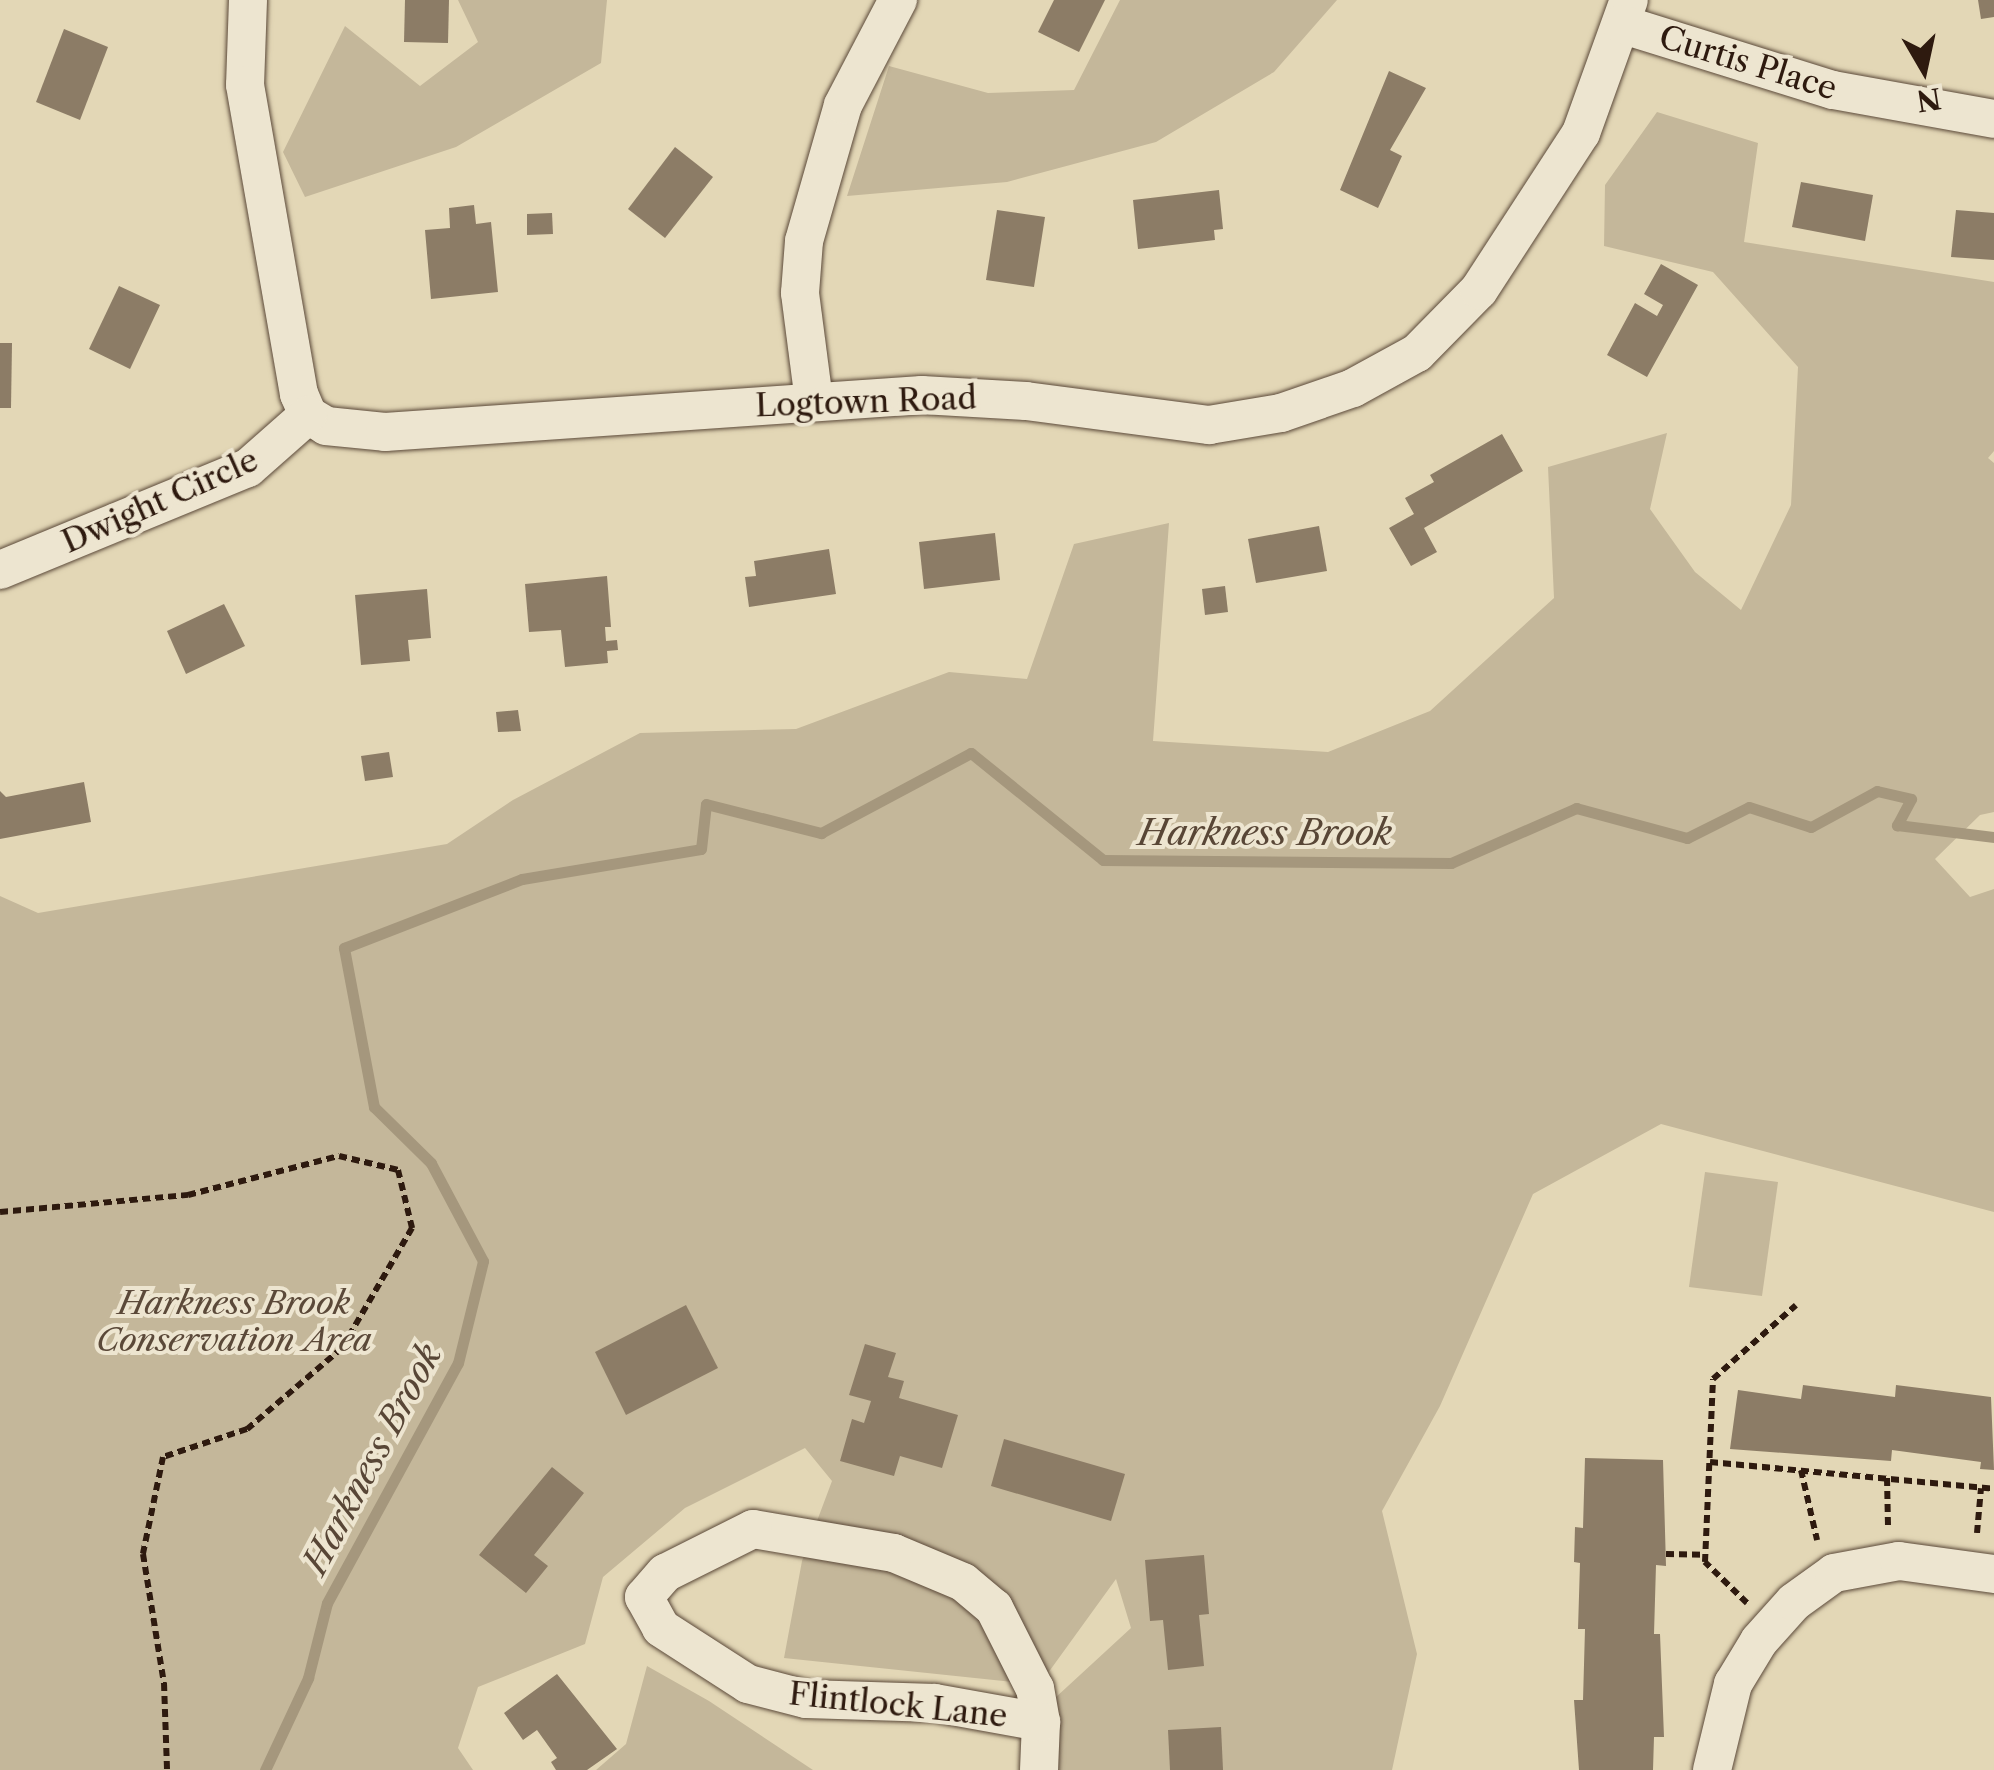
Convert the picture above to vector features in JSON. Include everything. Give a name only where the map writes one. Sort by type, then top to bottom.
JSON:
[{"type":"street","points":[[248,0],[245,85],[257,175],[293,373],[308,415]]},
{"type":"street","points":[[814,401],[800,292],[804,241],[843,106],[898,0]]},
{"type":"street","name":"Logtown Road","points":[[308,415],[326,426],[385,432],[814,401],[991,398],[1208,426],[1282,412],[1353,388],[1416,353],[1479,290],[1582,133],[1625,12]]},
{"type":"street","name":"Curtis Place","points":[[1625,12],[1832,90],[1994,119]]},
{"type":"street","name":"Dwight Circle","points":[[0,570],[248,468],[308,415]]},
{"type":"street","name":"Flintlock Lane","points":[[1039,1770],[1041,1722],[1030,1676],[994,1608],[963,1582],[894,1553],[753,1530],[665,1574],[644,1597],[661,1628],[748,1684],[806,1699],[935,1702],[1041,1722]]},
{"type":"street","points":[[1712,1770],[1733,1684],[1759,1640],[1794,1602],[1834,1573],[1898,1561],[1994,1574]]},
{"type":"path","points":[[0,1212],[188,1195],[340,1156],[398,1170],[412,1228],[342,1348],[248,1428],[163,1457],[143,1554],[164,1683],[167,1770]]},
{"type":"path","points":[[1748,1603],[1705,1555],[1718,1369],[1796,1305]]},
{"type":"path","points":[[1710,1462],[1994,1489]]},
{"type":"path","points":[[1801,1470],[1822,1550]]},
{"type":"path","points":[[1887,1478],[1889,1531]]},
{"type":"path","points":[[1976,1532],[1981,1488]]},
{"type":"path","points":[[1666,1554],[1705,1555]]},
{"type":"green space","points":[[458,0],[607,0],[601,63],[456,147],[305,197],[283,152],[345,26],[420,86],[478,42]]},
{"type":"green space","points":[[1120,0],[1337,0],[1274,72],[1156,142],[1007,182],[847,196],[889,66],[988,93],[1074,90]]},
{"type":"green space","name":"Harkness Brook Conservation Area","points":[[1657,112],[1758,143],[1744,242],[1994,282],[1994,451],[1988,458],[1994,463],[1994,812],[1980,815],[1935,859],[1970,897],[1994,889],[1994,1212],[1661,1124],[1533,1194],[1440,1406],[1382,1511],[1417,1654],[1392,1770],[1059,1770],[1055,1698],[1131,1628],[1116,1579],[1048,1673],[1013,1682],[784,1658],[802,1561],[832,1481],[805,1448],[685,1508],[603,1577],[585,1644],[478,1687],[458,1748],[473,1770],[0,1770],[0,896],[38,913],[447,844],[513,800],[640,733],[796,729],[949,672],[1027,679],[1074,544],[1169,523],[1153,741],[1328,752],[1430,711],[1554,598],[1548,467],[1667,433],[1650,509],[1695,572],[1741,610],[1791,505],[1798,367],[1713,272],[1604,246],[1605,185]]},
{"type":"green space","points":[[1705,1172],[1778,1182],[1762,1296],[1689,1287]]},
{"type":"green space","points":[[647,1666],[709,1701],[813,1770],[596,1770],[626,1744]]},
{"type":"building","points":[[405,0],[449,0],[448,43],[404,42]]},
{"type":"building","points":[[1054,0],[1105,0],[1079,52],[1038,32]]},
{"type":"building","points":[[1978,0],[1994,0],[1994,17],[1981,19]]},
{"type":"building","points":[[64,29],[108,47],[80,120],[36,102]]},
{"type":"building","points":[[1389,71],[1426,88],[1390,150],[1402,156],[1378,208],[1340,190]]},
{"type":"building","points":[[675,147],[713,177],[665,238],[628,209]]},
{"type":"building","points":[[1801,182],[1873,195],[1865,241],[1792,227]]},
{"type":"building","points":[[1219,190],[1223,229],[1214,230],[1215,240],[1138,249],[1133,200]]},
{"type":"building","points":[[474,205],[476,224],[491,222],[498,292],[431,299],[425,230],[450,228],[449,208]]},
{"type":"building","points":[[997,210],[1045,217],[1034,287],[986,280]]},
{"type":"building","points":[[1956,210],[1994,213],[1994,260],[1951,257]]},
{"type":"building","points":[[552,213],[553,234],[527,235],[527,214]]},
{"type":"building","points":[[1661,264],[1698,285],[1647,377],[1607,355],[1635,303],[1657,316],[1663,305],[1644,294]]},
{"type":"building","points":[[119,286],[160,305],[130,369],[89,349]]},
{"type":"building","points":[[0,343],[12,343],[11,408],[0,408]]},
{"type":"building","points":[[1502,434],[1523,471],[1424,528],[1437,552],[1411,566],[1389,528],[1414,514],[1405,498],[1434,482],[1430,475]]},
{"type":"building","points":[[1319,526],[1327,571],[1256,583],[1248,539]]},
{"type":"building","points":[[995,533],[1000,580],[924,589],[919,542]]},
{"type":"building","points":[[829,549],[836,594],[749,607],[745,577],[756,576],[754,561]]},
{"type":"building","points":[[607,576],[611,627],[605,627],[606,641],[617,640],[618,650],[607,651],[608,663],[565,667],[561,630],[529,632],[525,584]]},
{"type":"building","points":[[1225,586],[1228,612],[1205,615],[1202,589]]},
{"type":"building","points":[[427,589],[431,638],[408,640],[410,661],[361,665],[355,595]]},
{"type":"building","points":[[224,604],[245,646],[186,674],[167,631]]},
{"type":"building","points":[[518,710],[521,731],[498,732],[496,712]]},
{"type":"building","points":[[389,752],[393,777],[365,781],[361,756]]},
{"type":"building","points":[[84,782],[91,822],[0,839],[0,791],[6,797]]},
{"type":"building","points":[[686,1305],[718,1368],[626,1415],[595,1352]]},
{"type":"building","points":[[865,1344],[896,1353],[888,1377],[904,1381],[899,1398],[958,1415],[942,1468],[900,1456],[894,1476],[840,1461],[852,1419],[864,1423],[871,1401],[849,1395]]},
{"type":"building","points":[[1803,1385],[1895,1397],[1896,1385],[1991,1397],[1994,1470],[1980,1469],[1981,1462],[1892,1450],[1891,1461],[1730,1449],[1738,1390],[1801,1399]]},
{"type":"building","points":[[1004,1439],[1125,1474],[1111,1521],[991,1486]]},
{"type":"building","points":[[1585,1458],[1663,1460],[1666,1566],[1656,1565],[1654,1634],[1660,1634],[1664,1737],[1654,1737],[1653,1770],[1579,1770],[1574,1700],[1583,1700],[1585,1629],[1578,1629],[1580,1563],[1574,1562],[1575,1527],[1583,1528]]},
{"type":"building","points":[[552,1467],[584,1493],[534,1555],[548,1566],[526,1593],[479,1555]]},
{"type":"building","points":[[1204,1555],[1209,1614],[1199,1615],[1204,1666],[1168,1670],[1163,1620],[1150,1621],[1145,1560]]},
{"type":"building","points":[[557,1674],[617,1749],[587,1770],[556,1770],[551,1762],[557,1758],[537,1730],[523,1740],[504,1713]]},
{"type":"building","points":[[1221,1727],[1223,1770],[1170,1770],[1168,1730]]},
{"type":"waterway","name":"Harkness Brook","points":[[265,1770],[308,1678],[327,1603],[458,1363],[483,1261],[431,1163],[374,1107],[344,948],[522,879],[701,849],[706,804],[821,833],[971,753],[1103,860],[1451,863],[1576,808],[1687,838],[1749,807],[1811,827],[1877,791],[1911,799],[1897,825],[1994,837]]}]
